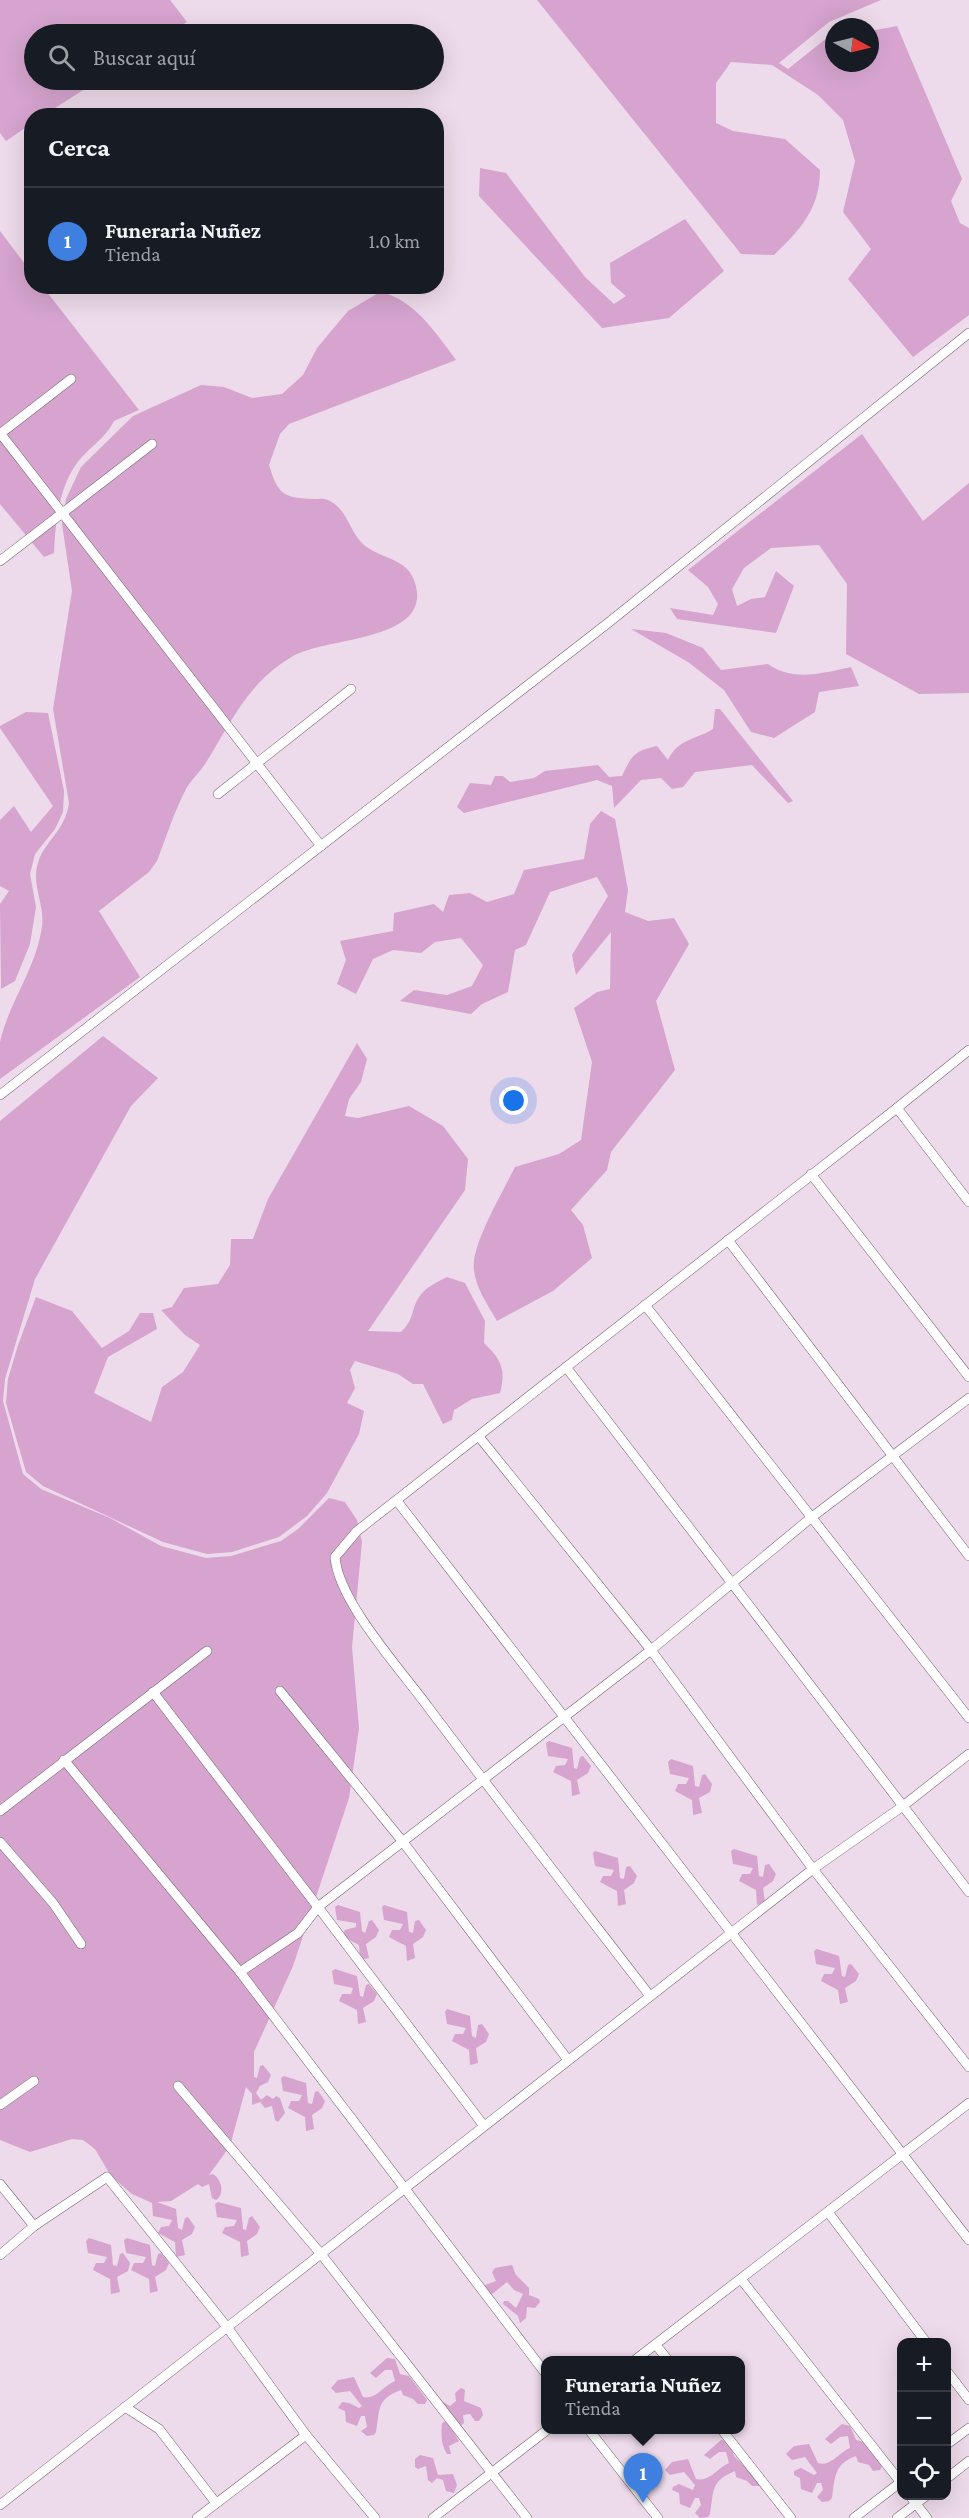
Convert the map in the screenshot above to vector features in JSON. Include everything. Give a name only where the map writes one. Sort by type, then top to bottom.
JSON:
[{"type":"street","points":[[0,1095],[608,623],[969,333]]},
{"type":"street","points":[[71,379],[0,434],[321,846]]},
{"type":"street","points":[[0,561],[152,444]]},
{"type":"street","points":[[218,794],[351,689]]},
{"type":"street","points":[[650,1996],[482,1779],[358,1612],[336,1572],[335,1557],[357,1531],[480,1438],[566,1367],[969,1050]]},
{"type":"street","points":[[897,1108],[969,1202]]},
{"type":"street","points":[[811,1174],[969,1377]]},
{"type":"street","points":[[728,1240],[969,1556]]},
{"type":"street","points":[[645,1305],[969,1718]]},
{"type":"street","points":[[566,1367],[969,1892]]},
{"type":"street","points":[[240,1972],[298,1933],[318,1907],[651,1650],[732,1586],[812,1517],[893,1458],[969,1398]]},
{"type":"street","points":[[480,1438],[651,1650],[813,1869],[969,2067]]},
{"type":"street","points":[[398,1501],[563,1718],[969,2240]]},
{"type":"street","points":[[0,1811],[207,1651]]},
{"type":"street","points":[[280,1691],[403,1842],[568,2060]]},
{"type":"street","points":[[153,1692],[484,2126]]},
{"type":"street","points":[[0,2505],[813,1869],[903,1806],[969,1754]]},
{"type":"street","points":[[64,1760],[240,1972],[541,2367]]},
{"type":"street","points":[[0,1842],[53,1903],[81,1944]]},
{"type":"street","points":[[0,2105],[34,2081]]},
{"type":"street","points":[[178,2086],[321,2254],[527,2518]]},
{"type":"street","points":[[642,2356],[969,2103]]},
{"type":"street","points":[[0,2255],[34,2226],[107,2177],[227,2327],[306,2435],[375,2518]]},
{"type":"street","points":[[0,2184],[34,2226]]},
{"type":"street","points":[[828,2212],[922,2338]]},
{"type":"street","points":[[741,2279],[897,2477]]},
{"type":"street","points":[[656,2345],[664,2356]]},
{"type":"street","points":[[951,2377],[969,2400]]},
{"type":"street","points":[[125,2407],[159,2428],[216,2503]]},
{"type":"street","points":[[951,2441],[969,2428]]},
{"type":"street","points":[[434,2518],[542,2434]]},
{"type":"street","points":[[592,2434],[658,2518]]},
{"type":"street","points":[[725,2434],[791,2518]]},
{"type":"street","points":[[197,2518],[306,2435]]},
{"type":"street","points":[[951,2475],[969,2461]]},
{"type":"street","points":[[854,2518],[897,2485]]},
{"type":"street","points":[[897,2518],[912,2500]]},
{"type":"street","points":[[914,2500],[927,2518]]},
{"type":"shaded area","points":[[0,0],[170,0],[187,22],[184,24],[24,24],[24,90],[83,90],[55,108],[24,108],[24,129],[6,141],[0,133]]},
{"type":"shaded area","points":[[537,0],[881,0],[838,18],[825,18],[825,25],[779,63],[788,69],[825,39],[825,72],[879,72],[879,29],[897,26],[962,179],[951,201],[960,223],[969,228],[969,315],[913,357],[848,279],[871,249],[843,212],[855,161],[843,120],[818,95],[772,65],[731,62],[716,83],[716,123],[733,131],[785,139],[820,170],[819,184],[812,207],[807,218],[792,237],[774,255],[741,254]]},
{"type":"shaded area","points":[[480,168],[506,173],[585,277],[614,304],[626,296],[611,283],[610,263],[685,219],[724,271],[669,318],[602,328],[479,196]]},
{"type":"shaded area","points":[[0,231],[24,263],[24,294],[48,294],[139,410],[114,421],[71,473],[62,494],[55,530],[54,553],[44,557],[0,504]]},
{"type":"shaded area","points":[[377,294],[392,296],[414,309],[423,318],[456,360],[289,424],[280,434],[269,465],[279,489],[284,493],[289,496],[325,499],[335,504],[364,545],[405,567],[414,580],[417,600],[410,615],[395,626],[375,634],[293,656],[264,678],[252,691],[186,789],[157,861],[149,872],[99,911],[140,977],[0,1079],[0,1042],[4,1027],[35,956],[42,926],[42,910],[36,879],[38,863],[45,848],[63,822],[69,803],[53,709],[72,591],[62,524],[66,499],[81,467],[133,416],[201,385],[224,387],[252,398],[282,394],[303,375],[317,348],[348,311]]},
{"type":"shaded area","points":[[862,434],[923,521],[969,483],[969,693],[919,694],[846,654],[847,584],[819,545],[771,548],[744,568],[732,589],[737,606],[751,599],[765,597],[776,571],[794,586],[776,633],[677,619],[670,608],[713,615],[718,604],[708,587],[688,570]]},
{"type":"shaded area","points":[[631,629],[666,633],[703,648],[721,670],[768,664],[787,673],[808,674],[851,667],[859,686],[819,692],[815,712],[774,738],[751,732],[724,690],[688,662]]},
{"type":"shaded area","points":[[715,709],[720,709],[793,801],[788,803],[752,765],[695,772],[683,787],[672,789],[661,778],[641,780],[614,808],[612,786],[597,780],[464,813],[457,807],[470,783],[491,785],[495,776],[503,776],[510,782],[534,778],[545,771],[598,765],[609,777],[622,776],[628,763],[638,752],[657,746],[668,760],[682,744],[713,729]]},
{"type":"shaded area","points":[[26,712],[48,713],[64,791],[63,812],[55,829],[35,854],[30,874],[36,907],[30,944],[15,981],[1,989],[0,904],[9,891],[0,886],[0,820],[14,806],[31,832],[53,806],[0,728]]},
{"type":"shaded area","points":[[601,811],[615,819],[628,890],[625,912],[648,921],[674,918],[689,944],[656,1001],[675,1070],[611,1152],[607,1170],[571,1210],[583,1225],[592,1258],[553,1291],[497,1321],[475,1277],[474,1260],[477,1247],[515,1167],[559,1154],[581,1140],[592,1062],[574,1008],[597,992],[610,989],[611,932],[576,975],[572,955],[608,896],[597,877],[550,892],[526,945],[515,950],[508,992],[482,1004],[471,1014],[400,1001],[414,990],[447,995],[472,986],[483,965],[461,938],[435,942],[421,953],[393,950],[373,959],[356,994],[337,984],[346,960],[340,941],[393,931],[394,913],[434,904],[443,912],[449,895],[470,893],[487,902],[514,894],[524,870],[584,859],[590,824]]},
{"type":"shaded area","points":[[103,1036],[158,1078],[131,1106],[35,1279],[5,1379],[3,1401],[23,1474],[41,1489],[110,1518],[161,1546],[206,1558],[231,1556],[281,1541],[298,1529],[329,1498],[345,1502],[357,1520],[362,1542],[352,1647],[359,1728],[349,1798],[293,1966],[254,2052],[254,2077],[257,2078],[260,2066],[263,2065],[271,2075],[268,2082],[260,2086],[256,2093],[261,2100],[267,2095],[273,2099],[276,2096],[280,2098],[285,2113],[278,2122],[275,2120],[272,2106],[265,2108],[260,2102],[252,2105],[252,2094],[246,2087],[230,2146],[209,2175],[213,2174],[220,2183],[219,2197],[216,2200],[212,2198],[209,2184],[202,2187],[198,2184],[171,2201],[157,2202],[176,2209],[178,2228],[182,2230],[185,2218],[188,2217],[195,2227],[192,2234],[182,2240],[185,2255],[176,2257],[175,2242],[158,2233],[161,2227],[169,2226],[172,2220],[153,2216],[152,2203],[132,2194],[111,2176],[95,2149],[83,2140],[72,2139],[30,2152],[0,2140],[0,1121]]},
{"type":"shaded area","points":[[357,1043],[367,1059],[361,1082],[349,1099],[345,1116],[358,1118],[409,1106],[443,1126],[468,1159],[465,1190],[368,1331],[401,1332],[408,1323],[419,1297],[428,1288],[447,1277],[465,1283],[485,1321],[484,1343],[499,1360],[501,1366],[503,1378],[500,1393],[472,1399],[454,1410],[452,1420],[443,1424],[423,1384],[413,1384],[398,1374],[355,1361],[350,1370],[355,1388],[347,1403],[364,1411],[359,1434],[327,1493],[307,1516],[279,1537],[232,1552],[207,1554],[163,1542],[43,1486],[26,1472],[6,1403],[8,1379],[36,1297],[72,1311],[102,1348],[129,1331],[140,1313],[153,1313],[157,1329],[108,1357],[94,1393],[151,1422],[162,1387],[183,1372],[200,1345],[185,1335],[161,1310],[172,1307],[184,1288],[218,1284],[230,1265],[231,1239],[253,1239],[268,1199]]},
{"type":"shaded area","points":[[549,1741],[572,1748],[574,1768],[577,1769],[580,1757],[583,1756],[591,1766],[588,1773],[577,1780],[580,1794],[572,1796],[571,1781],[553,1772],[556,1766],[565,1765],[568,1759],[548,1756],[546,1743]]},
{"type":"shaded area","points":[[671,1759],[693,1766],[695,1786],[699,1787],[702,1775],[705,1774],[712,1784],[710,1792],[699,1798],[702,1813],[693,1815],[692,1800],[675,1791],[678,1784],[686,1784],[689,1778],[670,1774],[668,1762]]},
{"type":"shaded area","points":[[734,1849],[757,1856],[759,1876],[763,1877],[765,1865],[769,1864],[776,1874],[773,1881],[763,1888],[765,1902],[757,1905],[756,1890],[739,1881],[742,1874],[750,1874],[753,1868],[733,1864],[731,1851]]},
{"type":"shaded area","points":[[595,1851],[618,1858],[620,1878],[624,1879],[626,1867],[630,1866],[637,1876],[634,1883],[624,1890],[626,1904],[618,1906],[617,1891],[600,1882],[603,1876],[611,1876],[614,1870],[595,1866],[593,1853]]},
{"type":"shaded area","points":[[338,1905],[360,1912],[362,1931],[365,1933],[369,1921],[372,1920],[379,1930],[376,1937],[366,1944],[369,1958],[360,1960],[359,1945],[342,1936],[345,1930],[356,1927],[356,1923],[337,1920],[335,1907]]},
{"type":"shaded area","points":[[384,1905],[407,1912],[409,1932],[413,1933],[415,1921],[419,1920],[426,1930],[423,1937],[413,1944],[415,1958],[407,1961],[406,1946],[389,1937],[392,1930],[400,1930],[403,1924],[384,1920],[382,1907]]},
{"type":"shaded area","points":[[817,1949],[839,1956],[842,1976],[845,1977],[848,1965],[851,1964],[859,1974],[856,1981],[845,1988],[848,2002],[840,2004],[838,1990],[821,1981],[824,1974],[832,1974],[835,1968],[816,1964],[814,1951]]},
{"type":"shaded area","points":[[335,1969],[357,1976],[360,1996],[363,1997],[366,1985],[369,1984],[377,1994],[374,2001],[363,2008],[366,2022],[358,2024],[357,2010],[339,2001],[342,1994],[351,1994],[353,1988],[334,1984],[332,1971]]},
{"type":"shaded area","points":[[447,2009],[470,2016],[472,2036],[476,2038],[478,2025],[482,2024],[489,2034],[486,2042],[476,2048],[478,2063],[470,2065],[469,2050],[452,2041],[455,2034],[463,2034],[466,2028],[447,2024],[445,2012]]},
{"type":"shaded area","points":[[284,2076],[306,2083],[308,2103],[312,2104],[315,2092],[318,2091],[325,2101],[322,2108],[312,2115],[314,2129],[306,2131],[305,2117],[288,2108],[291,2101],[299,2101],[302,2095],[283,2091],[281,2078]]},
{"type":"shaded area","points":[[218,2202],[241,2208],[243,2229],[246,2230],[249,2218],[252,2216],[260,2227],[257,2234],[247,2241],[249,2255],[241,2257],[240,2242],[222,2233],[225,2227],[234,2226],[237,2220],[217,2217],[215,2204]]},
{"type":"shaded area","points":[[89,2238],[111,2245],[113,2265],[117,2266],[120,2254],[123,2253],[130,2263],[128,2271],[117,2277],[120,2292],[111,2294],[110,2279],[93,2270],[96,2263],[104,2263],[107,2257],[88,2253],[86,2241]]},
{"type":"shaded area","points":[[127,2238],[150,2245],[152,2265],[155,2266],[158,2254],[161,2253],[169,2263],[166,2270],[155,2277],[158,2291],[150,2293],[149,2279],[131,2270],[134,2263],[143,2263],[146,2257],[126,2253],[124,2240]]},
{"type":"shaded area","points":[[512,2265],[516,2275],[529,2288],[529,2295],[539,2299],[540,2302],[535,2308],[527,2307],[526,2318],[520,2323],[518,2316],[503,2304],[504,2301],[508,2301],[516,2308],[523,2294],[514,2290],[507,2282],[491,2295],[484,2289],[485,2285],[496,2281],[492,2272],[495,2268]]},
{"type":"shaded area","points":[[387,2358],[395,2359],[400,2374],[409,2376],[427,2400],[425,2404],[418,2404],[403,2395],[401,2390],[393,2393],[383,2401],[376,2432],[374,2435],[367,2436],[361,2431],[367,2427],[365,2416],[361,2416],[357,2426],[346,2422],[345,2411],[338,2408],[342,2402],[359,2408],[362,2406],[350,2391],[336,2393],[331,2388],[338,2380],[354,2377],[363,2397],[376,2395],[395,2381],[392,2370],[385,2370],[376,2378],[370,2373]]},
{"type":"shaded area","points":[[461,2388],[465,2390],[464,2401],[481,2408],[483,2415],[479,2421],[475,2421],[470,2414],[463,2415],[464,2423],[453,2431],[459,2441],[449,2446],[451,2454],[447,2454],[443,2443],[442,2423],[449,2420],[431,2402],[438,2399],[450,2406],[456,2401],[455,2393]]},
{"type":"shaded area","points":[[842,2424],[850,2426],[856,2440],[864,2442],[882,2466],[880,2470],[873,2471],[869,2465],[858,2462],[856,2456],[849,2459],[837,2472],[832,2498],[822,2502],[817,2497],[823,2490],[821,2483],[817,2483],[812,2493],[801,2489],[800,2478],[794,2475],[794,2471],[801,2468],[814,2475],[817,2473],[805,2457],[792,2460],[786,2454],[794,2446],[809,2444],[818,2463],[831,2461],[850,2448],[848,2436],[840,2437],[831,2444],[825,2439]]},
{"type":"shaded area","points":[[721,2440],[729,2441],[734,2456],[760,2482],[759,2486],[752,2486],[747,2481],[736,2477],[735,2471],[727,2475],[717,2483],[710,2514],[708,2517],[700,2518],[695,2513],[701,2505],[699,2498],[695,2498],[690,2508],[680,2504],[679,2493],[672,2490],[679,2484],[693,2490],[695,2485],[684,2472],[670,2475],[665,2470],[672,2462],[688,2459],[696,2479],[709,2477],[729,2463],[726,2452],[719,2452],[710,2459],[704,2455]]},
{"type":"shaded area","points":[[420,2455],[433,2458],[438,2475],[453,2474],[457,2485],[454,2493],[446,2491],[443,2480],[437,2478],[432,2483],[428,2480],[426,2466],[418,2469],[415,2467],[415,2459]]},
{"type":"place","name":"Funeraria Nuñez","points":[[643,2503]]}]
